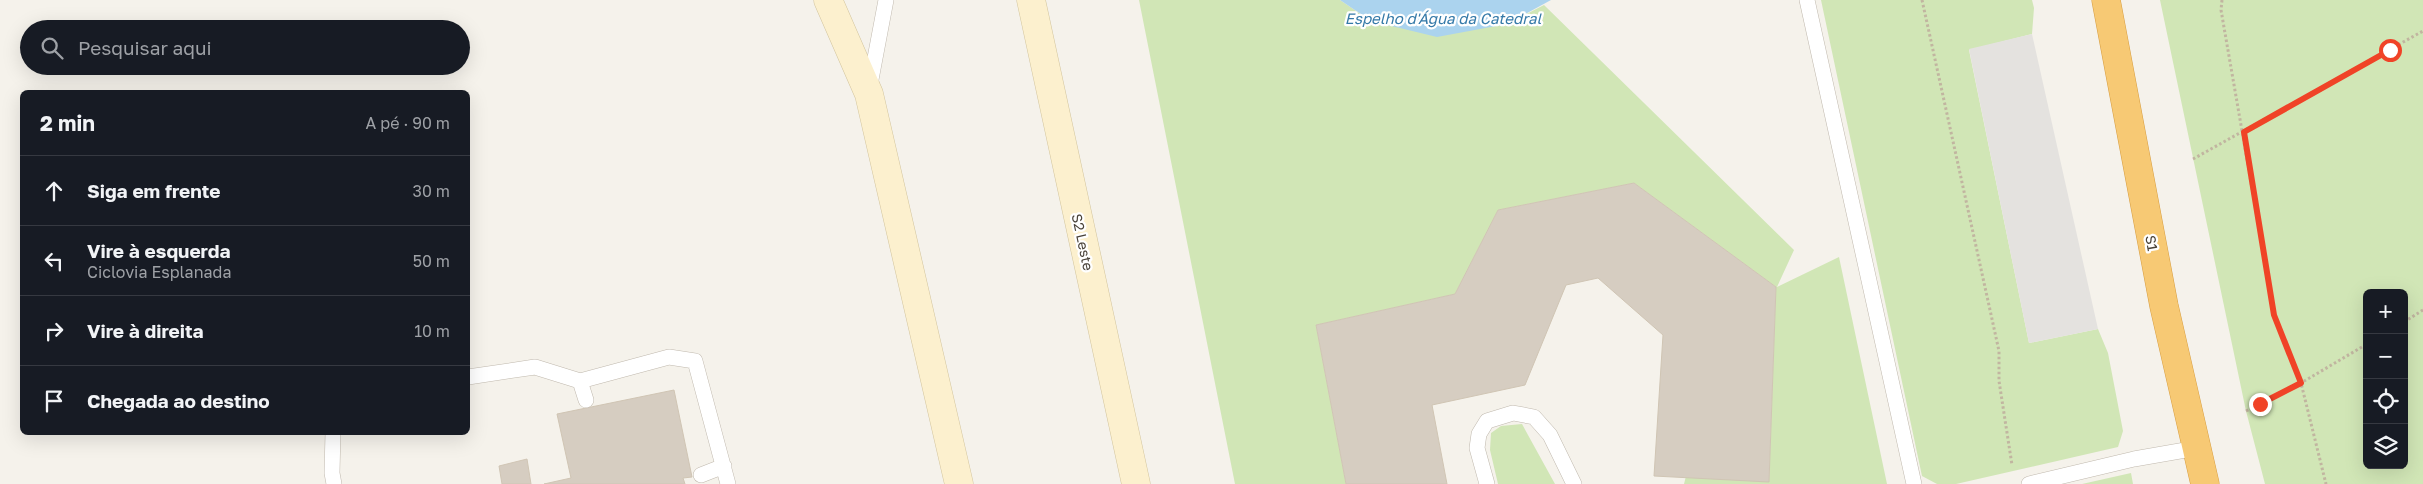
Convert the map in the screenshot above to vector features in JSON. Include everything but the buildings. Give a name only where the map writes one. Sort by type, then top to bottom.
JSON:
[{"type":"highway","name":"S1","points":[[2106,0],[2164,306],[2206,484]]},
{"type":"street","points":[[828,0],[869,94],[959,484]]},
{"type":"street","name":"S2 Leste","points":[[1031,0],[1136,484]]},
{"type":"lane","points":[[869,94],[886,0]]},
{"type":"lane","points":[[1806,0],[1914,484]]},
{"type":"lane","points":[[470,377],[535,367],[580,381],[669,357],[695,361],[728,484]]},
{"type":"lane","points":[[580,381],[586,400]]},
{"type":"lane","points":[[1487,484],[1477,448],[1478,434],[1487,421],[1513,413],[1534,417],[1550,435],[1574,484]]},
{"type":"lane","points":[[333,435],[332,473],[334,484]]},
{"type":"lane","points":[[2030,484],[2134,459],[2197,448]]},
{"type":"lane","points":[[701,475],[724,466]]},
{"type":"path","points":[[1922,0],[1999,351],[1999,382],[2013,468]]},
{"type":"path","points":[[2222,0],[2221,10],[2244,132],[2274,315],[2301,383],[2326,484]]},
{"type":"path","points":[[2193,159],[2423,31]]},
{"type":"path","points":[[2408,319],[2423,310]]},
{"type":"path","points":[[2246,411],[2301,383],[2363,346]]},
{"type":"green space","points":[[1139,0],[1340,0],[1371,21],[1507,24],[1544,5],[1794,250],[1777,287],[1839,257],[1887,484],[1684,484],[1686,476],[1769,481],[1776,287],[1634,183],[1498,210],[1455,294],[1316,325],[1346,484],[1235,484]]},
{"type":"green space","points":[[1821,0],[2032,0],[2034,8],[2032,34],[1969,50],[2029,343],[2098,329],[2108,353],[2123,431],[2118,447],[1956,484],[1937,484],[1922,476]]},
{"type":"green space","points":[[2160,0],[2423,0],[2423,484],[2265,484],[2246,411]]},
{"type":"green space","points":[[1522,424],[1555,484],[1498,484],[1490,450],[1491,433],[1501,426]]},
{"type":"green space","points":[[2131,473],[2133,484],[2082,484]]},
{"type":"shaded area","points":[[2032,34],[2098,329],[2029,343],[1969,49]]},
{"type":"water","name":"Espelho d'Água da Catedral","points":[[1340,0],[1551,0],[1507,24],[1437,37],[1371,21]]},
{"type":"route","points":[[2260,404],[2301,383],[2274,315],[2244,132],[2390,50]]}]
